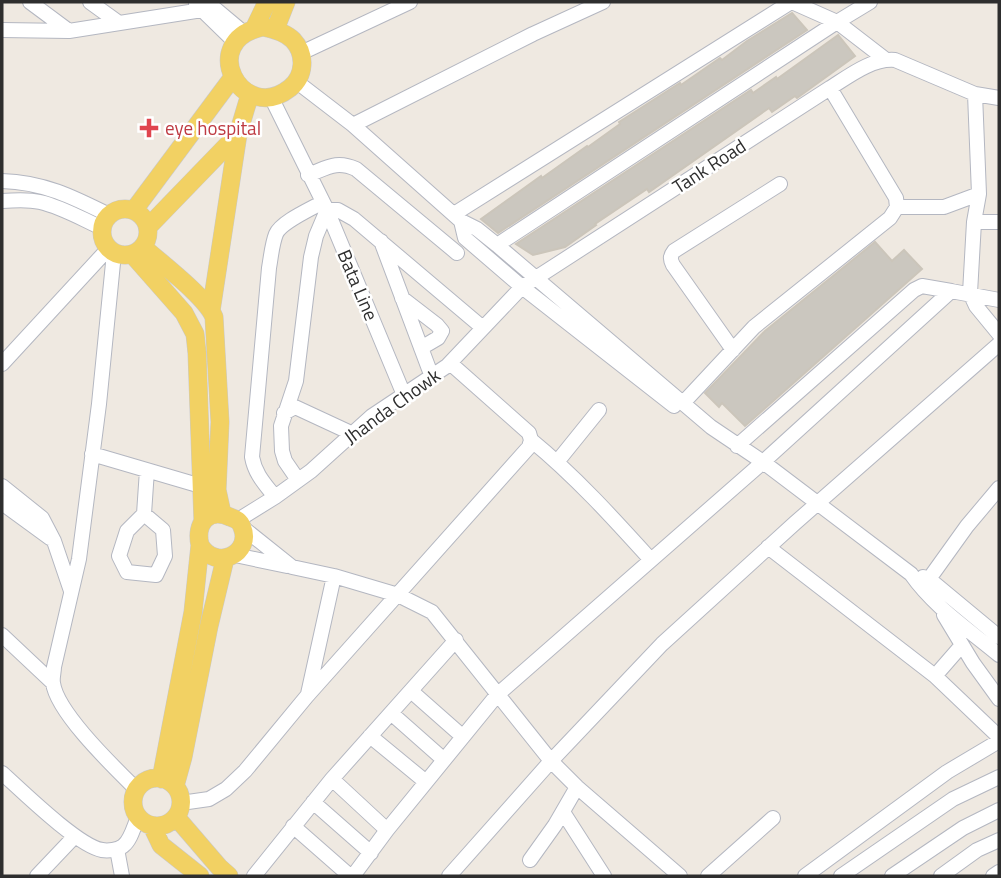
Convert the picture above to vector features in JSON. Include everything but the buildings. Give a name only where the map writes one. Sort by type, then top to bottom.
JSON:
[{"type":"main road","points":[[244,35],[263,27],[292,39],[301,53],[302,70],[298,82],[284,93],[261,98],[240,87],[233,77],[228,56],[267,2]]},
{"type":"main road","points":[[275,30],[286,2]]},
{"type":"main road","points":[[134,210],[233,77]]},
{"type":"main road","points":[[168,783],[183,757],[209,626],[230,557],[243,542],[244,534],[217,490],[220,422],[215,324],[211,311],[238,134],[250,94]]},
{"type":"main road","points":[[149,226],[134,210],[122,209],[105,221],[103,242],[111,251],[124,256],[138,251],[147,240],[149,226],[238,134]]},
{"type":"main road","points":[[138,251],[211,311]]},
{"type":"main road","points":[[138,251],[184,313],[195,334],[198,353],[203,522]]},
{"type":"main road","points":[[168,783],[193,612],[200,545],[199,529],[209,516],[216,513],[234,520]]},
{"type":"main road","points":[[200,545],[216,559],[230,557]]},
{"type":"main road","points":[[145,822],[162,826],[170,823],[179,810],[180,795],[168,783],[156,778],[148,780],[137,790],[134,806],[145,822],[161,845],[200,876]]},
{"type":"main road","points":[[179,810],[219,867],[229,876]]},
{"type":"street","points":[[30,2],[69,31]]},
{"type":"street","points":[[90,2],[119,23]]},
{"type":"street","points":[[301,53],[410,2]]},
{"type":"street","points":[[353,125],[521,40],[603,2]]},
{"type":"street","points":[[457,218],[792,2],[837,22],[885,59],[895,60],[975,94],[999,98]]},
{"type":"street","points":[[498,245],[870,2]]},
{"type":"street","points":[[2,30],[69,31],[119,23],[201,4],[244,35]]},
{"type":"street","name":"Tank Road","points":[[536,278],[830,88],[885,59]]},
{"type":"street","points":[[298,82],[353,125],[457,218],[498,245],[711,427],[763,462],[911,574],[937,605],[999,654]]},
{"type":"street","points":[[684,402],[754,327],[890,218],[897,207],[896,198],[830,88]]},
{"type":"street","points":[[975,94],[979,194],[974,222],[970,293],[976,306],[999,334]]},
{"type":"street","name":"Bata Line","points":[[271,97],[325,206],[404,395]]},
{"type":"street","points":[[309,175],[336,164],[356,169],[457,253]]},
{"type":"street","points":[[2,181],[22,181],[66,194],[105,221]]},
{"type":"street","points":[[733,350],[673,265],[671,255],[780,184]]},
{"type":"street","points":[[897,207],[944,207],[979,194]]},
{"type":"street","points":[[2,201],[38,201],[105,221]]},
{"type":"street","points":[[298,480],[285,461],[281,426],[296,381],[311,257],[325,206]]},
{"type":"street","points":[[275,497],[254,468],[252,457],[269,268],[275,237],[285,224],[325,206],[346,213],[483,328]]},
{"type":"street","points":[[457,218],[465,238],[522,287],[692,420],[711,427]]},
{"type":"street","points":[[974,222],[999,222]]},
{"type":"street","points":[[381,241],[432,377]]},
{"type":"street","points":[[2,364],[111,251]]},
{"type":"street","points":[[53,683],[54,667],[79,559],[111,251]]},
{"type":"street","name":"Jhanda Chowk","points":[[234,520],[275,497],[311,471],[372,416],[450,363],[522,287],[536,278]]},
{"type":"street","points":[[737,446],[914,290],[922,286],[999,300]]},
{"type":"street","points":[[293,826],[351,876],[497,695],[763,462],[951,291]]},
{"type":"street","points":[[401,297],[442,331],[438,338],[421,348]]},
{"type":"street","points":[[449,876],[551,761],[662,644],[999,344]]},
{"type":"street","points":[[179,810],[209,799],[226,789],[245,771],[307,696],[529,447],[531,436],[525,429],[450,363]]},
{"type":"street","points":[[284,413],[295,407],[351,433]]},
{"type":"street","points":[[556,462],[599,410]]},
{"type":"street","points":[[531,440],[609,513],[651,559]]},
{"type":"street","points":[[92,454],[201,485]]},
{"type":"street","points":[[144,514],[147,470]]},
{"type":"street","points":[[2,486],[42,518],[54,541],[71,592]]},
{"type":"street","points":[[929,579],[967,526],[999,488]]},
{"type":"street","points":[[2,503],[54,541]]},
{"type":"street","points":[[234,520],[292,567]]},
{"type":"street","points":[[768,547],[935,676],[999,739],[947,772],[805,876]]},
{"type":"street","points":[[230,557],[334,576],[398,595],[432,612],[551,761],[577,787],[680,876]]},
{"type":"street","points":[[911,574],[929,579],[999,636]]},
{"type":"street","points":[[307,696],[334,576]]},
{"type":"street","points":[[937,605],[972,663],[999,699]]},
{"type":"street","points":[[2,635],[53,683],[59,698],[86,737],[137,790]]},
{"type":"street","points":[[254,876],[332,779],[456,640]]},
{"type":"street","points":[[935,676],[961,645]]},
{"type":"street","points":[[411,691],[462,736]]},
{"type":"street","points":[[391,713],[443,759]]},
{"type":"street","points":[[370,736],[426,782]]},
{"type":"street","points":[[2,773],[75,836],[102,850],[117,849],[145,822]]},
{"type":"street","points":[[841,876],[953,799],[999,777]]},
{"type":"street","points":[[332,779],[387,830]]},
{"type":"street","points":[[530,860],[577,787]]},
{"type":"street","points":[[313,802],[371,853]]},
{"type":"street","points":[[892,876],[962,828],[999,810]]},
{"type":"street","points":[[563,812],[604,876]]},
{"type":"street","points":[[708,876],[773,818]]},
{"type":"street","points":[[37,876],[75,836]]},
{"type":"street","points":[[941,876],[976,850],[999,840]]},
{"type":"street","points":[[117,849],[122,876]]},
{"type":"street","points":[[588,852],[592,876]]},
{"type":"street","points":[[993,876],[999,872]]},
{"type":"place","name":"eye hospital","points":[[149,128]]}]
